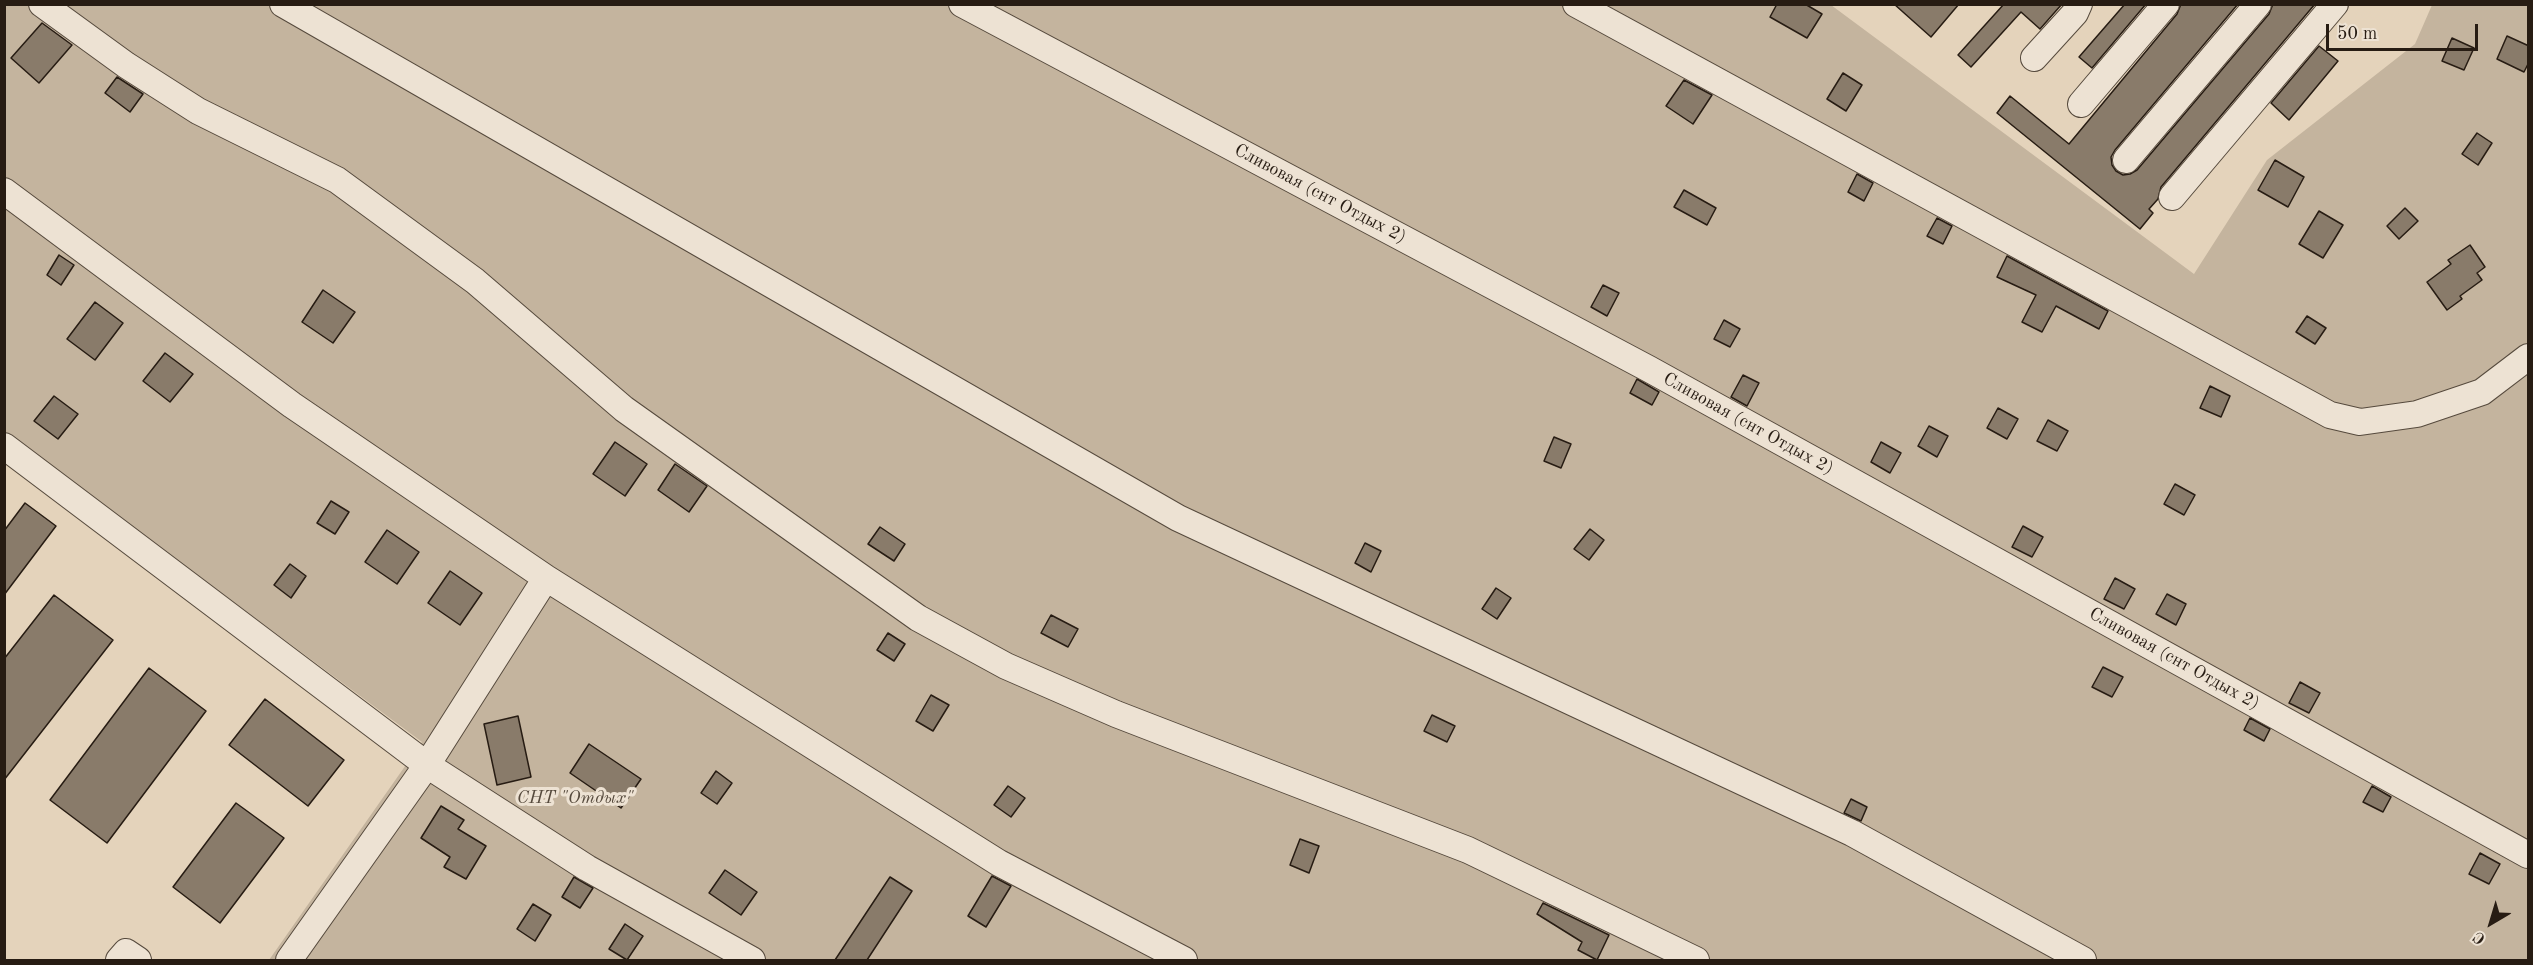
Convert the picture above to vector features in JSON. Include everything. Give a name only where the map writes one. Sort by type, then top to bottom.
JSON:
[{"type":"lane","points":[[42,4],[126,65],[198,111],[337,180],[475,281],[624,409],[918,618],[1006,666],[1116,714],[1468,850],[1696,960]]},
{"type":"lane","points":[[284,4],[1178,518],[1852,833],[2083,960]]},
{"type":"lane","name":"Сливовая (снт Отдых 2)","points":[[962,4],[1638,363],[2529,855]]},
{"type":"lane","points":[[1576,4],[2330,415],[2360,422],[2417,414],[2482,392],[2529,357]]},
{"type":"lane","points":[[2034,58],[2075,13],[2079,4]]},
{"type":"lane","points":[[2081,104],[2166,4]]},
{"type":"lane","points":[[2126,160],[2258,4]]},
{"type":"lane","points":[[2172,197],[2336,4]]},
{"type":"lane","points":[[4,191],[292,405],[546,578],[999,863],[1184,960]]},
{"type":"lane","points":[[4,446],[427,765],[586,868],[752,960]]},
{"type":"lane","points":[[289,960],[427,765],[546,578]]},
{"type":"lane","points":[[119,960],[126,952],[138,960]]},
{"type":"green space","name":"СНТ \"Отдых\"","points":[[4,5],[1831,5],[2194,274],[2267,160],[2415,44],[2432,5],[2528,5],[2528,960],[269,960],[422,742],[5,432]]},
{"type":"building","points":[[1777,4],[1805,4],[1822,14],[1807,38],[1770,17]]},
{"type":"building","points":[[1894,4],[1959,4],[1931,37]]},
{"type":"building","points":[[2004,4],[2062,4],[2040,29],[2021,12],[1971,67],[1958,55]]},
{"type":"building","points":[[2125,4],[2146,4],[2092,68],[2079,57]]},
{"type":"building","points":[[2181,4],[2238,4],[2115,150],[2111,157],[2112,165],[2123,175],[2137,170],[2269,14],[2273,4],[2315,4],[2161,187],[2158,199],[2149,209],[2153,213],[2140,229],[1997,113],[2010,96],[2069,144],[2177,14]]},
{"type":"building","points":[[42,23],[72,45],[39,83],[11,58]]},
{"type":"building","points":[[2507,36],[2529,46],[2529,62],[2524,72],[2497,59]]},
{"type":"building","points":[[2452,38],[2474,48],[2464,70],[2442,61]]},
{"type":"building","points":[[2319,46],[2338,61],[2289,120],[2271,103]]},
{"type":"building","points":[[1843,73],[1862,85],[1846,111],[1827,99]]},
{"type":"building","points":[[117,77],[143,94],[130,112],[105,93]]},
{"type":"building","points":[[1684,80],[1712,95],[1693,124],[1666,106]]},
{"type":"building","points":[[2477,133],[2492,143],[2478,165],[2462,154]]},
{"type":"building","points":[[2275,160],[2304,177],[2288,207],[2258,190]]},
{"type":"building","points":[[1857,174],[1873,183],[1864,201],[1848,192]]},
{"type":"building","points":[[1684,190],[1716,208],[1707,225],[1674,207]]},
{"type":"building","points":[[2405,208],[2418,221],[2399,239],[2387,226]]},
{"type":"building","points":[[2319,211],[2343,225],[2323,258],[2299,244]]},
{"type":"building","points":[[1937,218],[1952,226],[1943,244],[1927,236]]},
{"type":"building","points":[[2470,245],[2485,267],[2477,273],[2482,280],[2460,296],[2462,299],[2447,310],[2427,282],[2451,264],[2448,260]]},
{"type":"building","points":[[59,255],[74,265],[61,285],[47,275]]},
{"type":"building","points":[[2007,256],[2108,311],[2099,329],[2056,306],[2042,332],[2022,322],[2036,295],[1997,277]]},
{"type":"building","points":[[1603,285],[1619,293],[1607,316],[1591,307]]},
{"type":"building","points":[[323,290],[355,312],[333,343],[302,322]]},
{"type":"building","points":[[95,302],[123,323],[95,360],[67,339]]},
{"type":"building","points":[[2307,316],[2326,328],[2315,344],[2296,332]]},
{"type":"building","points":[[1724,320],[1740,329],[1730,347],[1714,339]]},
{"type":"building","points":[[165,353],[193,374],[170,402],[143,381]]},
{"type":"building","points":[[1743,375],[1759,383],[1747,406],[1731,397]]},
{"type":"building","points":[[1637,379],[1659,392],[1652,405],[1630,393]]},
{"type":"building","points":[[2210,386],[2230,396],[2221,417],[2200,408]]},
{"type":"building","points":[[54,396],[78,414],[58,439],[34,421]]},
{"type":"building","points":[[1998,408],[2018,419],[2007,439],[1987,428]]},
{"type":"building","points":[[2048,420],[2068,431],[2057,451],[2037,441]]},
{"type":"building","points":[[1929,426],[1948,436],[1937,457],[1918,446]]},
{"type":"building","points":[[1554,437],[1571,444],[1561,468],[1544,461]]},
{"type":"building","points":[[615,442],[647,464],[625,496],[593,474]]},
{"type":"building","points":[[1881,442],[1901,453],[1890,473],[1871,462]]},
{"type":"building","points":[[675,464],[707,486],[689,512],[658,490]]},
{"type":"building","points":[[2175,484],[2195,495],[2184,515],[2164,504]]},
{"type":"building","points":[[331,501],[349,512],[335,534],[317,523]]},
{"type":"building","points":[[25,503],[56,526],[4,595],[4,531]]},
{"type":"building","points":[[2023,526],[2043,537],[2032,557],[2012,547]]},
{"type":"building","points":[[880,527],[905,544],[894,561],[868,544]]},
{"type":"building","points":[[1590,529],[1604,540],[1589,560],[1574,549]]},
{"type":"building","points":[[387,530],[419,552],[397,584],[365,562]]},
{"type":"building","points":[[1365,543],[1381,551],[1371,572],[1355,563]]},
{"type":"building","points":[[290,564],[306,576],[291,598],[274,585]]},
{"type":"building","points":[[450,571],[482,593],[460,625],[428,603]]},
{"type":"building","points":[[2115,578],[2135,589],[2124,609],[2104,599]]},
{"type":"building","points":[[1496,588],[1511,598],[1497,619],[1482,609]]},
{"type":"building","points":[[2167,594],[2186,604],[2176,625],[2156,614]]},
{"type":"building","points":[[54,595],[113,640],[4,780],[4,659]]},
{"type":"building","points":[[1051,615],[1078,629],[1068,647],[1041,633]]},
{"type":"building","points":[[888,633],[905,644],[894,661],[877,650]]},
{"type":"building","points":[[2103,667],[2123,677],[2112,697],[2092,687]]},
{"type":"building","points":[[149,668],[206,711],[107,843],[50,800]]},
{"type":"building","points":[[2300,682],[2320,693],[2309,713],[2289,703]]},
{"type":"building","points":[[931,695],[949,705],[933,731],[916,721]]},
{"type":"building","points":[[265,699],[344,760],[308,806],[229,745]]},
{"type":"building","points":[[1432,715],[1455,726],[1447,742],[1424,731]]},
{"type":"building","points":[[518,716],[531,777],[497,785],[484,724]]},
{"type":"building","points":[[2250,718],[2270,729],[2264,741],[2244,730]]},
{"type":"building","points":[[589,744],[641,779],[621,808],[570,773]]},
{"type":"building","points":[[716,771],[732,783],[717,804],[701,793]]},
{"type":"building","points":[[1008,786],[1025,798],[1011,817],[994,805]]},
{"type":"building","points":[[2372,786],[2391,797],[2383,812],[2363,802]]},
{"type":"building","points":[[1851,799],[1867,807],[1861,821],[1844,813]]},
{"type":"building","points":[[236,803],[284,838],[220,923],[173,887]]},
{"type":"building","points":[[441,806],[464,820],[458,829],[486,846],[466,879],[444,867],[450,857],[421,838]]},
{"type":"building","points":[[1300,839],[1319,846],[1309,873],[1290,865]]},
{"type":"building","points":[[2480,853],[2500,864],[2489,884],[2469,874]]},
{"type":"building","points":[[725,870],[757,892],[741,915],[709,893]]},
{"type":"building","points":[[992,876],[1011,886],[986,927],[968,916]]},
{"type":"building","points":[[574,877],[593,888],[580,908],[562,897]]},
{"type":"building","points":[[890,877],[912,891],[867,960],[835,960]]},
{"type":"building","points":[[1543,903],[1609,935],[1597,960],[1578,950],[1582,942],[1537,914]]},
{"type":"building","points":[[533,904],[551,915],[535,941],[517,929]]},
{"type":"building","points":[[625,924],[643,936],[627,960],[609,949]]}]
